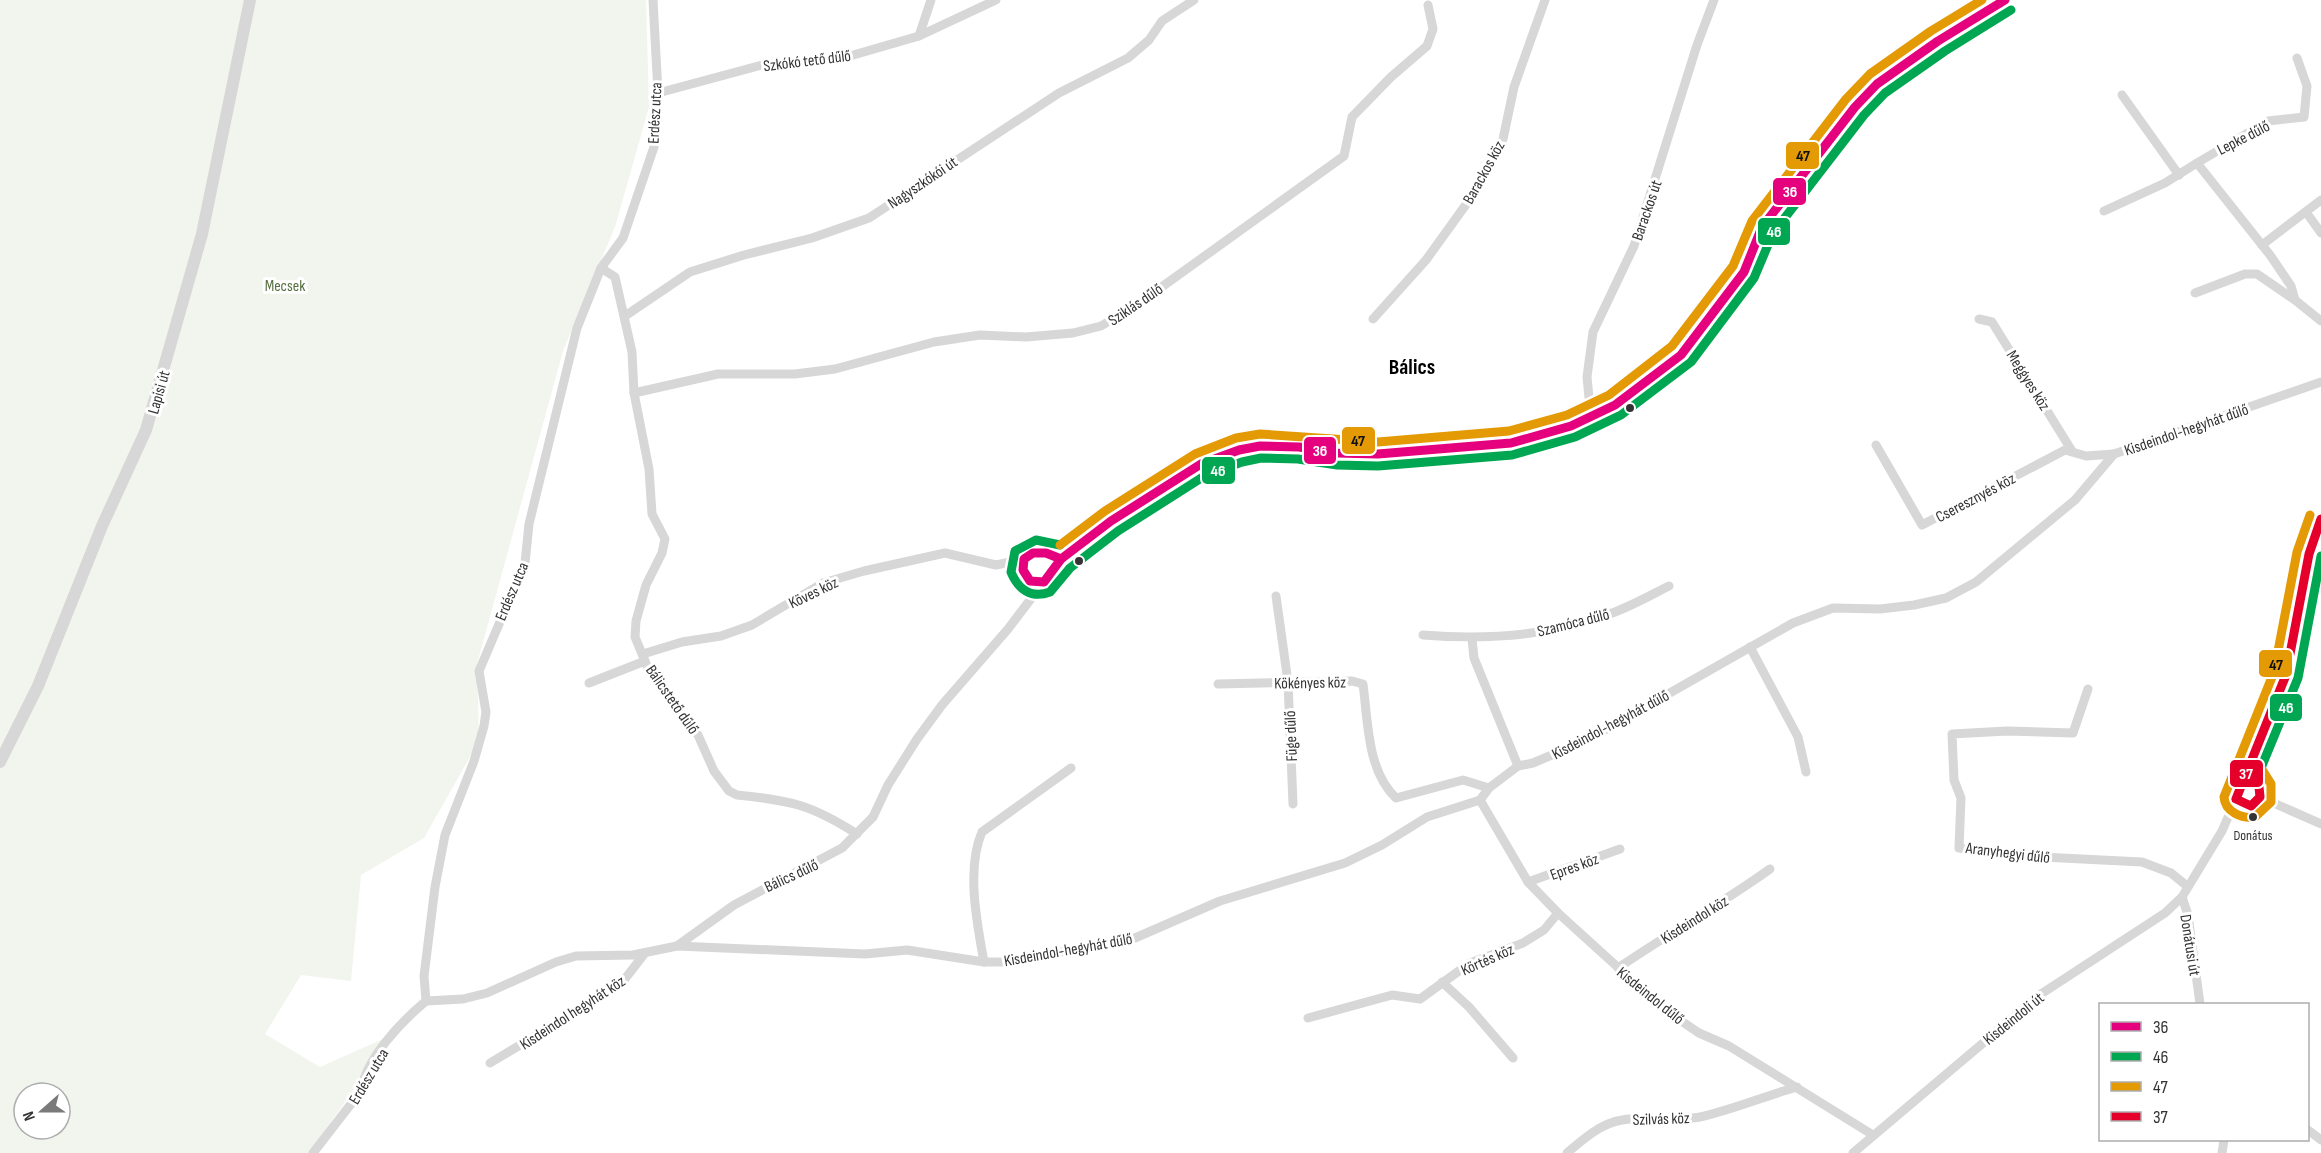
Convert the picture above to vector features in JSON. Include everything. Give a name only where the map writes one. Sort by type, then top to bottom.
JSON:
[{"type":"street","name":"Lapisi út","points":[[0,762],[38,686],[102,526],[146,430],[202,234],[249,0]]},
{"type":"street","name":"Erdész utca","points":[[313,1153],[361,1091],[363,1079],[381,1050],[426,1001],[424,976],[435,887],[445,835],[474,761],[484,726],[486,712],[479,671],[525,564],[529,524],[577,328],[601,268],[622,238],[654,147],[658,93],[653,0]]},
{"type":"street","points":[[919,36],[931,0]]},
{"type":"street","name":"Szkókó tető dűlő","points":[[658,93],[762,65],[843,58],[919,36],[996,0]]},
{"type":"street","name":"Nagyszkókói út","points":[[625,316],[690,272],[744,255],[812,238],[869,218],[1059,93],[1128,58],[1149,40],[1162,21],[1194,0]]},
{"type":"street","name":"Barackos köz","points":[[1373,319],[1426,260],[1480,181],[1503,139],[1514,87],[1545,0]]},
{"type":"street","name":"Barackos út","points":[[1591,418],[1587,377],[1593,332],[1634,246],[1697,45],[1714,0]]},
{"type":"street","name":"Bálics dűlő","points":[[426,1001],[463,999],[487,993],[556,962],[576,956],[645,953],[676,946],[765,886],[826,859],[857,834],[873,817],[888,785],[929,722],[1061,559],[1111,521],[1202,464],[1239,450],[1260,446],[1378,454],[1500,444],[1545,435],[1591,418],[1615,405],[1681,355],[1744,272],[1762,227],[1855,107],[1877,84],[1938,41],[2005,0]]},
{"type":"street","name":"Sziklás dűlő","points":[[634,393],[718,374],[795,374],[835,369],[934,342],[980,335],[1026,337],[1073,333],[1101,326],[1138,304],[1344,156],[1352,117],[1427,46],[1433,30],[1428,5]]},
{"type":"street","name":"Lepke dűlő","points":[[2104,211],[2179,175],[2268,121],[2304,117],[2307,86],[2297,58]]},
{"type":"street","points":[[2122,95],[2179,175]]},
{"type":"street","name":"Lepke dűlő","points":[[2197,163],[2262,245],[2291,286],[2295,300]]},
{"type":"street","points":[[2262,245],[2321,200]]},
{"type":"street","points":[[2306,212],[2321,233]]},
{"type":"street","name":"Bálicstető dűlő","points":[[601,268],[615,277],[625,316],[632,352],[634,393],[649,469],[652,514],[665,539],[662,553],[646,585],[636,621],[635,637],[644,657],[674,706],[698,735],[714,771],[729,791],[737,795],[805,806],[822,812],[857,834]]},
{"type":"street","name":"Lepke dűlő","points":[[2195,293],[2246,274],[2257,274],[2321,321]]},
{"type":"street","name":"Meggyes köz","points":[[1978,319],[1992,322],[2072,451]]},
{"type":"street","name":"Kisdeindol-hegyhát dűlő","points":[[676,946],[866,954],[907,950],[984,962],[1040,957],[1135,938],[1221,901],[1345,863],[1382,845],[1426,817],[1480,800],[1489,788],[1518,765],[1533,763],[1587,740],[1793,623],[1833,608],[1880,609],[1946,598],[1976,582],[2075,500],[2114,454],[2321,382]]},
{"type":"street","name":"Cseresznyés köz","points":[[1876,445],[1923,525],[2065,450],[2086,456],[2114,454]]},
{"type":"street","name":"Donátusi út","points":[[2200,1003],[2188,915],[2182,897],[2222,831],[2249,771],[2286,675],[2309,554],[2321,519]]},
{"type":"street","name":"Köves köz","points":[[589,683],[682,642],[721,636],[752,625],[824,584],[864,572],[945,553],[996,565],[1024,559],[1040,551],[1061,559]]},
{"type":"street","points":[[1024,559],[1022,568],[1028,579],[1044,582]]},
{"type":"street","name":"Szamóca dűlő","points":[[1423,634],[1472,639],[1560,629],[1614,612],[1669,586]]},
{"type":"street","name":"Füge dűlő","points":[[1276,596],[1288,682],[1293,804]]},
{"type":"street","points":[[1472,639],[1474,658],[1518,765]]},
{"type":"street","points":[[1750,647],[1798,737],[1806,772]]},
{"type":"street","name":"Kökényes köz","points":[[1218,684],[1352,681],[1363,684],[1372,751],[1385,788],[1396,798],[1463,780],[1489,788]]},
{"type":"street","name":"Aranyhegyi dűlő","points":[[2088,689],[2073,733],[1952,734],[1954,780],[1961,798],[1959,848],[2004,855],[2142,862],[2171,873],[2187,886]]},
{"type":"street","points":[[984,962],[975,914],[976,860],[982,832],[1071,768]]},
{"type":"street","points":[[2249,771],[2259,787],[2260,797]]},
{"type":"street","points":[[2236,799],[2244,805],[2251,806],[2260,797]]},
{"type":"street","points":[[2260,797],[2321,824]]},
{"type":"street","name":"Kisdeindol dűlő","points":[[1480,800],[1528,882],[1558,913],[1665,1010],[1699,1033],[1729,1046],[1873,1135]]},
{"type":"street","name":"Epres köz","points":[[1528,882],[1620,849]]},
{"type":"street","name":"Kisdeindol köz","points":[[1618,968],[1665,936],[1712,910],[1770,869]]},
{"type":"street","name":"Kisdeindoli út","points":[[1853,1153],[2041,994],[2164,913],[2182,897]]},
{"type":"street","name":"Körtés köz","points":[[1308,1018],[1392,995],[1420,999],[1470,963],[1523,943],[1544,930],[1558,913]]},
{"type":"street","name":"Kisdeindol hegyhát köz","points":[[490,1063],[621,984],[645,953]]},
{"type":"street","points":[[1442,982],[1468,1007],[1513,1058]]},
{"type":"street","name":"Szilvás köz","points":[[1567,1153],[1589,1135],[1619,1120],[1671,1120],[1701,1116],[1797,1087]]},
{"type":"green space","name":"Mecsek","points":[[0,0],[646,0],[649,107],[615,227],[563,351],[477,664],[479,741],[424,838],[361,875],[351,981],[301,975],[265,1034],[320,1067],[392,1035],[309,1153],[0,1153]]},
{"type":"transit line","name":"47","points":[[1060,545],[1105,511],[1195,454],[1236,438],[1260,434],[1378,442],[1509,431],[1567,415],[1609,395],[1672,346],[1733,266],[1752,221],[1846,99],[1870,74],[1931,31],[1982,0]]},
{"type":"transit line","name":"36","points":[[1061,559],[1111,521],[1201,464],[1239,450],[1260,446],[1299,447],[1337,453],[1378,454],[1511,443],[1571,426],[1615,405],[1681,355],[1744,272],[1762,227],[1855,107],[1877,84],[1938,41],[2005,0]]},
{"type":"transit line","name":"46","points":[[1060,545],[1036,540],[1015,551],[1011,572],[1021,588],[1037,594],[1050,592],[1070,568],[1118,531],[1206,475],[1242,462],[1261,458],[1298,459],[1337,465],[1378,466],[1512,455],[1575,437],[1621,415],[1691,362],[1754,278],[1773,233],[1864,115],[1885,93],[1945,51],[2011,10]]},
{"type":"transit line","name":"47","points":[[2261,768],[2271,784],[2271,802],[2255,817],[2245,817],[2235,813],[2227,807],[2224,797],[2274,672],[2297,552],[2310,515]]},
{"type":"transit line","name":"37","points":[[2249,771],[2259,787],[2260,797],[2251,806],[2236,799],[2286,675],[2309,554],[2321,519]]},
{"type":"transit line","name":"36","points":[[1033,553],[1046,553],[1061,559],[1044,582],[1030,581],[1023,570],[1024,559],[1033,553]]},
{"type":"transit line","name":"46","points":[[2261,768],[2298,678],[2321,556]]},
{"type":"place","name":"Donátus","points":[[2253,817]]},
{"type":"district","name":"Bálics","points":[[1412,366]]}]
